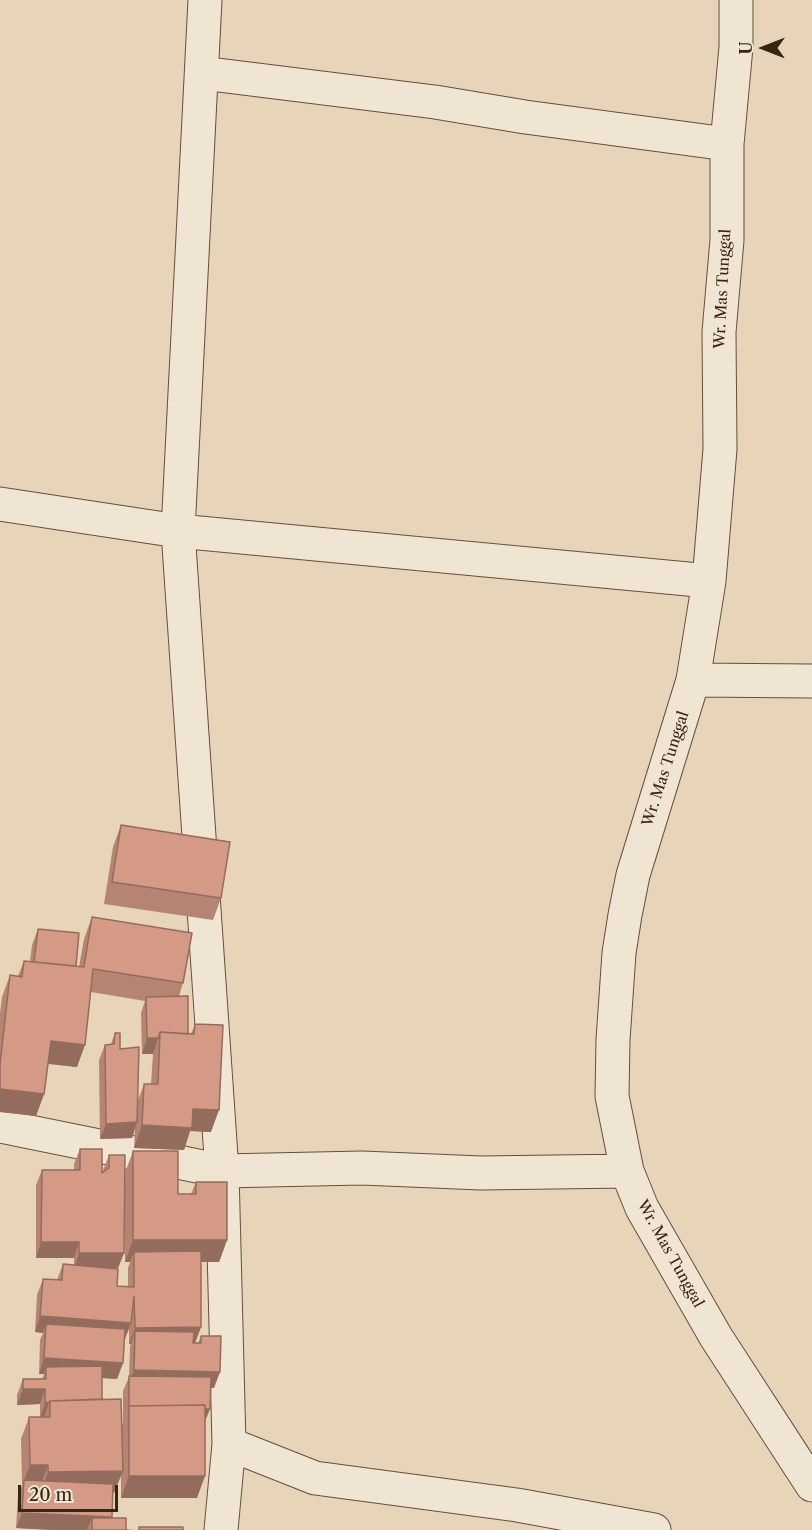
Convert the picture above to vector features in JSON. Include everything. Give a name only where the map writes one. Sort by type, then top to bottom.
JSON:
[{"type":"street","points":[[205,0],[178,531],[222,1171],[230,1444],[221,1530]]},
{"type":"street","name":"Wr. Mas Tunggal","points":[[736,0],[736,47],[727,144],[727,240],[719,332],[720,449],[709,581],[693,680],[633,875],[619,953],[612,1096],[627,1171],[642,1208],[716,1337],[812,1485]]},
{"type":"street","points":[[202,73],[435,102],[525,117],[727,144]]},
{"type":"street","points":[[0,504],[178,531],[709,581]]},
{"type":"street","points":[[693,680],[812,681]]},
{"type":"street","points":[[0,1126],[222,1171],[362,1168],[481,1173],[627,1171]]},
{"type":"street","points":[[230,1444],[315,1478],[517,1505],[654,1530]]},
{"type":"building","points":[[121,825],[230,842],[221,898],[112,882]]},
{"type":"building","points":[[92,917],[192,933],[183,983],[93,969],[85,1045],[51,1041],[44,1094],[0,1089],[0,1065],[10,975],[22,977],[24,961],[84,967]]},
{"type":"building","points":[[38,929],[79,933],[76,966],[34,962]]},
{"type":"building","points":[[188,996],[188,1034],[160,1032],[158,1038],[147,1038],[146,997]]},
{"type":"building","points":[[195,1024],[223,1025],[219,1110],[193,1109],[192,1128],[142,1125],[144,1084],[158,1084],[160,1032],[194,1034]]},
{"type":"building","points":[[115,1033],[120,1033],[120,1049],[139,1047],[137,1122],[106,1124],[105,1045],[114,1044]]},
{"type":"building","points":[[80,1149],[102,1149],[102,1173],[109,1168],[109,1155],[125,1155],[124,1253],[79,1253],[79,1242],[41,1242],[42,1170],[80,1170]]},
{"type":"building","points":[[133,1151],[178,1151],[178,1194],[196,1194],[196,1182],[227,1182],[227,1240],[133,1240]]},
{"type":"building","points":[[201,1251],[201,1327],[135,1328],[134,1296],[131,1323],[40,1316],[43,1279],[62,1280],[63,1264],[118,1269],[117,1286],[134,1287],[134,1252]]},
{"type":"building","points":[[46,1324],[125,1329],[123,1363],[44,1358]]},
{"type":"building","points":[[135,1331],[194,1332],[193,1343],[201,1343],[201,1336],[221,1336],[220,1372],[134,1370]]},
{"type":"building","points":[[102,1366],[102,1399],[45,1403],[45,1389],[23,1389],[23,1379],[46,1379],[46,1367]]},
{"type":"building","points":[[129,1376],[211,1377],[210,1409],[205,1409],[205,1405],[129,1406]]},
{"type":"building","points":[[121,1399],[123,1471],[48,1472],[48,1465],[30,1465],[29,1417],[50,1417],[50,1401]]},
{"type":"building","points":[[205,1405],[205,1476],[129,1476],[129,1406]]},
{"type":"building","points":[[24,1480],[113,1484],[112,1517],[22,1513]]},
{"type":"building","points":[[92,1518],[126,1518],[126,1530],[92,1530]]},
{"type":"building","points":[[139,1527],[183,1527],[183,1530],[139,1530]]}]
